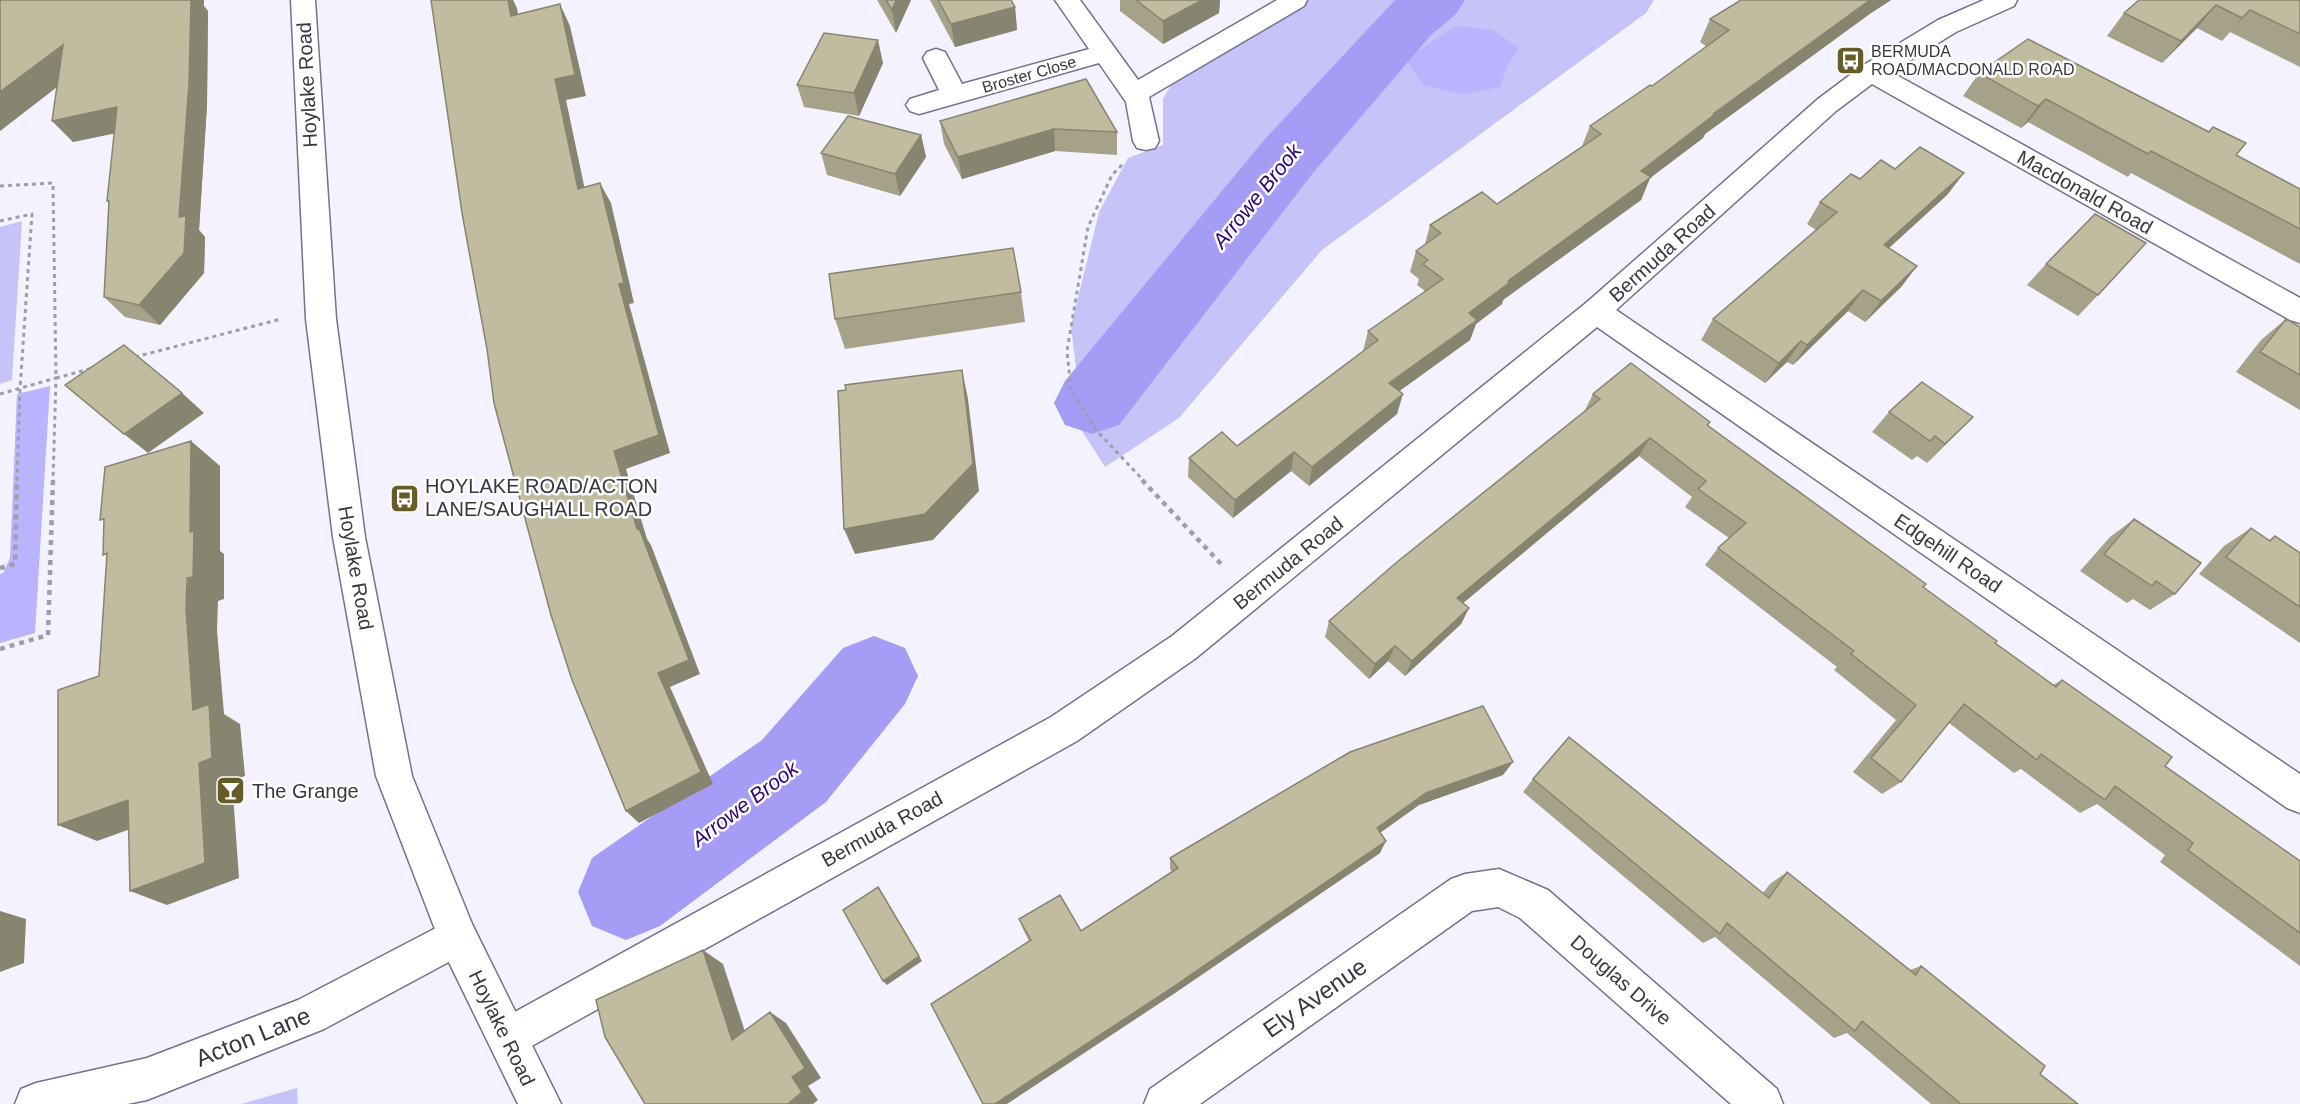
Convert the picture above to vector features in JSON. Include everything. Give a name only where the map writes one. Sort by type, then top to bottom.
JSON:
[{"type":"street","name":"Hoylake Road","points":[[303,0],[320,309],[349,537],[394,776],[457,936],[540,1104]]},
{"type":"street","points":[[1067,0],[1139,101],[1146,141]]},
{"type":"street","points":[[1134,94],[1295,0]]},
{"type":"street","name":"Bermuda Road","points":[[507,1038],[1064,729],[1184,647],[1596,311],[1827,105],[1871,72],[1947,26],[2006,0]]},
{"type":"street","name":"Broster Close","points":[[919,105],[1104,53]]},
{"type":"street","name":"Broster Close","points":[[936,58],[954,95]]},
{"type":"street","name":"Macdonald Road","points":[[1871,72],[2300,312]]},
{"type":"street","name":"Edgehill Road","points":[[1596,311],[2300,795]]},
{"type":"street","name":"Douglas Drive","points":[[1465,893],[1499,888],[1534,904],[1762,1104]]},
{"type":"street","name":"Ely Avenue","points":[[1165,1104],[1465,893]]},
{"type":"street","name":"Acton Lane","points":[[36,1104],[147,1079],[310,1016],[457,936]]},
{"type":"path","points":[[1146,141],[1112,175],[1088,227],[1067,351],[1071,389],[1095,429],[1250,594]]},
{"type":"path","points":[[0,186],[52,183],[56,378],[48,634],[0,649]]},
{"type":"path","points":[[0,221],[32,214],[20,389],[15,564],[0,568]]},
{"type":"path","points":[[125,360],[320,309]]},
{"type":"path","points":[[0,394],[102,366]]},
{"type":"shaded area","points":[[1308,0],[1654,0],[1646,13],[1322,250],[1179,418],[1105,467],[1077,423],[1092,403],[1079,395],[1071,326],[1099,212],[1128,158],[1163,145],[1163,99],[1174,80]]},
{"type":"shaded area","points":[[1456,26],[1493,30],[1519,48],[1507,67],[1500,87],[1463,94],[1423,85],[1405,59]]},
{"type":"shaded area","points":[[22,221],[12,380],[0,384],[0,227]]},
{"type":"shaded area","points":[[50,386],[35,633],[0,643],[0,574],[3,573],[10,558],[17,394]]},
{"type":"shaded area","points":[[297,1088],[298,1104],[241,1104]]},
{"type":"building","points":[[0,0],[191,0],[189,84],[179,217],[186,216],[184,253],[139,305],[104,297],[109,201],[107,201],[117,107],[52,121],[63,45],[0,92]]},
{"type":"building","points":[[431,0],[508,0],[511,16],[560,4],[575,75],[555,79],[578,189],[600,183],[624,283],[619,284],[659,435],[614,451],[637,529],[639,528],[689,660],[658,673],[701,772],[626,811],[572,680],[551,615],[494,403],[487,349],[462,213]]},
{"type":"building","points":[[886,0],[896,0],[892,10]]},
{"type":"building","points":[[938,0],[1011,0],[1015,7],[951,24]]},
{"type":"building","points":[[1136,0],[1202,0],[1163,21]]},
{"type":"building","points":[[1741,0],[1870,0],[1713,114],[1641,171],[1651,177],[1508,281],[1509,283],[1469,313],[1477,320],[1389,383],[1403,394],[1312,467],[1294,452],[1235,500],[1189,458],[1222,432],[1237,446],[1378,340],[1368,331],[1443,279],[1423,264],[1428,260],[1416,251],[1441,233],[1430,225],[1482,192],[1497,204],[1601,134],[1590,126],[1650,85],[1652,86],[1729,30],[1710,19]]},
{"type":"building","points":[[2139,0],[2300,0],[2300,34],[2250,10],[2242,18],[2216,5],[2181,41],[2124,13]]},
{"type":"building","points":[[824,33],[878,40],[854,93],[797,85]]},
{"type":"building","points":[[2028,39],[2209,132],[2213,127],[2246,143],[2236,155],[2300,189],[2300,229],[2151,151],[2148,154],[2046,99],[2038,106],[1979,73]]},
{"type":"building","points":[[1086,79],[1117,132],[1054,129],[958,157],[940,121]]},
{"type":"building","points":[[848,116],[921,135],[895,174],[821,153]]},
{"type":"building","points":[[1920,147],[1964,173],[1884,245],[1917,266],[1881,301],[1863,290],[1807,345],[1801,341],[1779,363],[1713,319],[1837,212],[1820,202],[1851,174],[1860,179],[1881,160],[1895,169]]},
{"type":"building","points":[[2095,214],[2146,243],[2098,295],[2046,264]]},
{"type":"building","points":[[1013,248],[1021,292],[835,319],[829,274]]},
{"type":"building","points":[[2286,319],[2300,327],[2300,375],[2260,352]]},
{"type":"building","points":[[124,345],[182,393],[124,434],[65,385]]},
{"type":"building","points":[[1631,363],[1710,422],[1707,425],[1926,584],[1923,587],[1997,641],[1995,643],[2056,687],[2062,680],[2172,757],[2165,766],[2300,861],[2300,933],[2188,850],[2193,843],[2115,786],[2105,800],[2041,754],[2037,760],[1964,704],[1901,782],[1871,758],[1916,705],[1851,654],[1854,651],[1718,548],[1746,523],[1698,489],[1706,481],[1650,438],[1457,598],[1469,608],[1412,661],[1395,646],[1375,664],[1329,621],[1397,562],[1600,399],[1593,394]]},
{"type":"building","points":[[962,370],[973,464],[925,514],[844,529],[838,391],[846,390],[845,385]]},
{"type":"building","points":[[1922,382],[1973,417],[1945,444],[1935,436],[1930,441],[1889,412]]},
{"type":"building","points":[[191,441],[190,532],[194,531],[193,577],[187,578],[186,609],[193,710],[209,704],[212,758],[199,763],[205,863],[130,891],[128,800],[58,825],[58,690],[99,676],[107,553],[103,555],[104,519],[100,520],[105,467]]},
{"type":"building","points":[[2134,519],[2201,563],[2175,594],[2156,581],[2152,586],[2104,554]]},
{"type":"building","points":[[2251,528],[2270,541],[2275,536],[2300,553],[2300,607],[2226,557]]},
{"type":"building","points":[[1483,706],[1513,762],[1426,793],[1377,828],[1386,841],[1170,989],[995,1104],[983,1104],[931,1004],[1031,940],[1019,919],[1060,895],[1081,931],[1178,868],[1170,858],[1350,752]]},
{"type":"building","points":[[1569,737],[1769,898],[1787,872],[1916,975],[1921,966],[2045,1066],[2040,1074],[2078,1104],[1961,1104],[1862,1021],[1855,1031],[1727,923],[1720,934],[1533,779]]},
{"type":"building","points":[[878,887],[919,956],[883,981],[843,910]]},
{"type":"building","points":[[703,950],[732,1040],[770,1012],[805,1068],[792,1077],[802,1092],[788,1104],[645,1104],[605,1037],[596,1000]]},
{"type":"waterway","name":"Arrowe Brook","points":[[1092,403],[1289,156],[1408,22],[1434,0]]},
{"type":"waterway","name":"Arrowe Brook","points":[[626,892],[794,771],[874,676]]},
{"type":"place","name":"BERMUDA ROAD/MACDONALD ROAD","points":[[1850,60]]},
{"type":"place","name":"HOYLAKE ROAD/ACTON LANE/SAUGHALL ROAD","points":[[404,498]]},
{"type":"place","name":"The Grange","points":[[231,791]]}]
